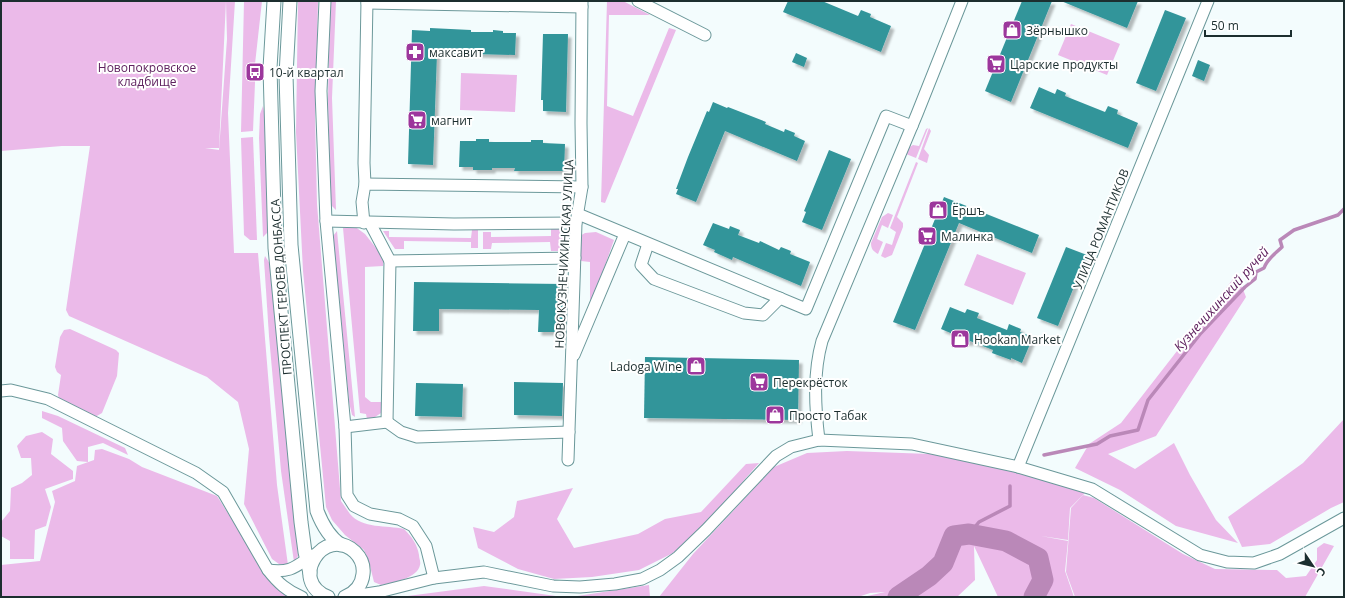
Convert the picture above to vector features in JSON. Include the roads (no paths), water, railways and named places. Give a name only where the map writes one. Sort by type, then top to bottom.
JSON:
[{"type":"street","name":"ПРОСПЕКТ ГЕРОЕВ ДОНБАССА","points":[[274,1],[270,68],[275,248],[301,522],[306,559],[314,587],[321,594],[328,597]]},
{"type":"street","name":"ПРОСПЕКТ ГЕРОЕВ ДОНБАССА","points":[[290,1],[286,75],[292,253],[317,511],[321,523],[334,541],[352,550],[359,557],[363,566],[363,576]]},
{"type":"street","points":[[325,1],[321,91],[326,221],[345,427],[347,495],[354,506],[370,514],[399,519],[413,526],[426,546],[434,578]]},
{"type":"street","points":[[638,1],[705,35]]},
{"type":"street","points":[[819,440],[816,414],[816,367],[822,341],[912,126],[962,1]]},
{"type":"street","name":"УЛИЦА РОМАНТИКОВ","points":[[1018,467],[1208,1]]},
{"type":"street","points":[[387,422],[390,261],[367,223],[362,202],[365,184],[364,163],[367,2],[582,4]]},
{"type":"street","name":"НОВОКУЗНЕЧИХИНСКАЯ УЛИЦА","points":[[568,460],[577,218],[582,187],[582,4]]},
{"type":"street","points":[[326,221],[462,224],[577,218],[625,234],[806,309],[886,116],[912,126]]},
{"type":"street","points":[[365,184],[582,187]]},
{"type":"street","points":[[572,361],[625,234]]},
{"type":"street","points":[[648,244],[641,265],[654,279],[744,312],[763,315],[780,298]]},
{"type":"street","points":[[390,261],[575,258]]},
{"type":"street","points":[[1,391],[11,390],[48,399],[196,473],[223,492],[268,570],[276,581],[285,588],[302,597]]},
{"type":"street","points":[[345,427],[387,422],[401,432],[417,437],[569,432]]},
{"type":"street","points":[[346,597],[379,592],[434,578],[484,572],[553,586],[580,587],[614,584],[642,579],[660,570],[678,557],[706,530],[776,456],[791,447],[819,440],[912,444],[1018,467],[1092,489],[1200,555],[1227,562],[1254,563],[1280,554],[1344,518]]},
{"type":"street","points":[[268,570],[283,572],[294,568],[328,546],[341,545]]},
{"type":"street","points":[[310,573],[313,558],[320,551]]},
{"type":"street","points":[[363,576],[368,586],[379,592]]},
{"type":"street","points":[[346,597],[357,589],[363,576]]},
{"type":"waterway","name":"Кузнечихинский ручей","points":[[1044,455],[1097,444],[1110,436],[1138,430],[1148,400],[1201,333],[1245,287],[1255,279],[1256,272],[1264,268],[1269,259],[1282,247],[1280,240],[1294,230],[1338,215],[1344,209]]},
{"type":"waterway","name":"Кузнечихинский ручей","points":[[969,534],[979,522],[1010,506],[1010,486]]},
{"type":"waterway","points":[[898,597],[929,576],[943,563],[954,536],[969,534],[1006,541],[1038,558],[1043,580],[1034,597]]},
{"type":"place","name":"Зёрнышко","points":[[1012,30]]},
{"type":"place","name":"максавит","points":[[415,52]]},
{"type":"place","name":"Царские продукты","points":[[996,64]]},
{"type":"place","name":"10-й квартал","points":[[255,72]]},
{"type":"place","name":"магнит","points":[[417,120]]},
{"type":"place","name":"Ёршъ","points":[[938,210]]},
{"type":"place","name":"Малинка","points":[[927,236]]},
{"type":"place","name":"Hookan Market","points":[[960,339]]},
{"type":"place","name":"Ladoga Wine","points":[[696,366]]},
{"type":"place","name":"Перекрёсток","points":[[759,382]]},
{"type":"place","name":"Просто Табак","points":[[775,415]]},
{"type":"park label","name":"Новопокровское кладбище","points":[[147,74]]}]
